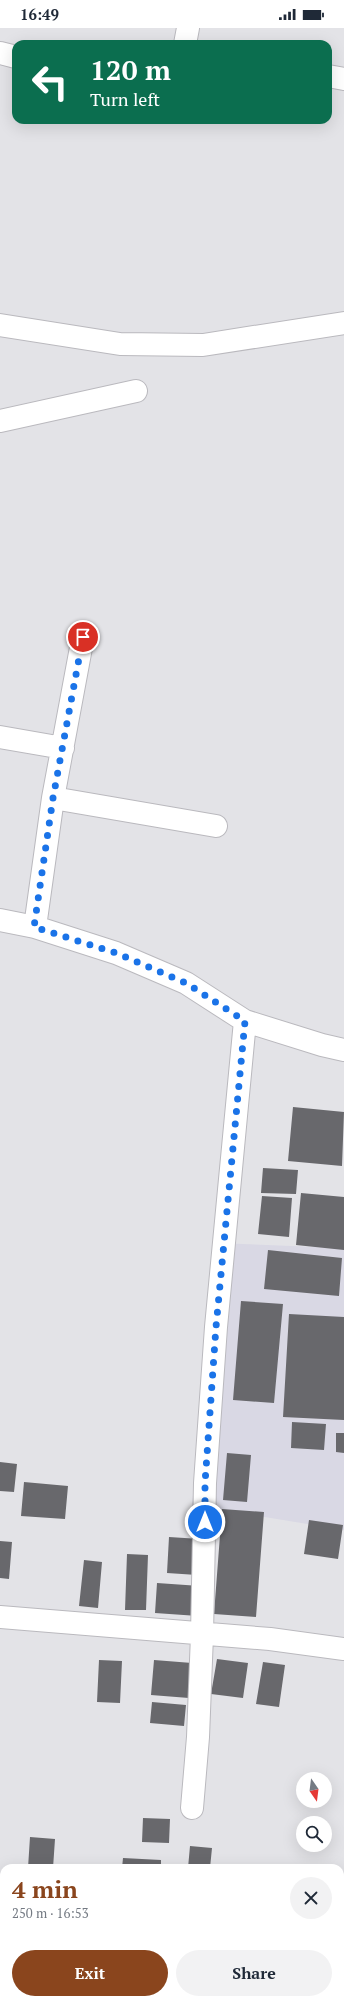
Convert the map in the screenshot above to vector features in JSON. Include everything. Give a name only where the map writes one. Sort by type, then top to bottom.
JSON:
[{"type":"street","points":[[186,40],[188,28]]},
{"type":"street","points":[[0,53],[12,56]]},
{"type":"street","points":[[332,77],[344,79]]},
{"type":"street","points":[[0,325],[120,344],[203,345],[344,323]]},
{"type":"street","points":[[0,421],[136,391]]},
{"type":"street","points":[[34,927],[53,798],[83,637]]},
{"type":"street","points":[[0,736],[63,748]]},
{"type":"street","points":[[53,798],[216,826]]},
{"type":"street","points":[[0,920],[34,927],[116,953],[186,983],[245,1021],[322,1045],[344,1050]]},
{"type":"street","points":[[192,1808],[198,1737],[206,1475],[216,1327],[245,1021]]},
{"type":"street","points":[[0,1617],[202,1635],[270,1639],[344,1649]]},
{"type":"shaded area","points":[[344,1219],[344,1530],[192,1505],[217,1243],[342,1248]]},
{"type":"building","points":[[293,1107],[344,1112],[342,1166],[288,1161]]},
{"type":"building","points":[[263,1168],[298,1170],[296,1194],[261,1193]]},
{"type":"building","points":[[301,1193],[344,1197],[344,1250],[296,1245]]},
{"type":"building","points":[[262,1196],[292,1198],[289,1237],[258,1234]]},
{"type":"building","points":[[268,1250],[342,1258],[339,1296],[264,1289]]},
{"type":"building","points":[[241,1301],[283,1304],[274,1403],[233,1400]]},
{"type":"building","points":[[289,1314],[344,1317],[344,1420],[283,1417]]},
{"type":"building","points":[[292,1422],[326,1424],[324,1450],[291,1448]]},
{"type":"building","points":[[336,1433],[344,1433],[344,1453],[336,1452]]},
{"type":"building","points":[[227,1453],[251,1455],[247,1502],[223,1500]]},
{"type":"building","points":[[0,1462],[17,1464],[14,1492],[0,1491]]},
{"type":"building","points":[[24,1482],[68,1486],[65,1519],[21,1516]]},
{"type":"building","points":[[222,1509],[264,1512],[256,1617],[214,1614]]},
{"type":"building","points":[[309,1520],[343,1525],[338,1559],[304,1554]]},
{"type":"building","points":[[169,1537],[200,1539],[197,1575],[167,1573]]},
{"type":"building","points":[[0,1541],[12,1542],[9,1579],[0,1578]]},
{"type":"building","points":[[127,1554],[148,1555],[146,1610],[125,1610]]},
{"type":"building","points":[[84,1560],[102,1562],[98,1608],[79,1606]]},
{"type":"building","points":[[157,1583],[200,1586],[198,1616],[155,1613]]},
{"type":"building","points":[[217,1659],[248,1663],[243,1698],[211,1694]]},
{"type":"building","points":[[99,1660],[122,1661],[120,1703],[97,1702]]},
{"type":"building","points":[[154,1660],[192,1663],[189,1698],[151,1695]]},
{"type":"building","points":[[263,1662],[285,1665],[279,1707],[256,1704]]},
{"type":"building","points":[[152,1702],[186,1705],[184,1726],[150,1723]]},
{"type":"building","points":[[143,1818],[170,1819],[169,1843],[142,1842]]},
{"type":"building","points":[[30,1837],[55,1839],[53,1864],[28,1864]]},
{"type":"building","points":[[190,1846],[212,1848],[210,1864],[188,1864]]},
{"type":"building","points":[[123,1858],[161,1860],[161,1864],[122,1864]]},
{"type":"route","points":[[83,637],[53,798],[34,927],[116,953],[186,983],[245,1021],[216,1327],[205,1483],[205,1522]]}]
